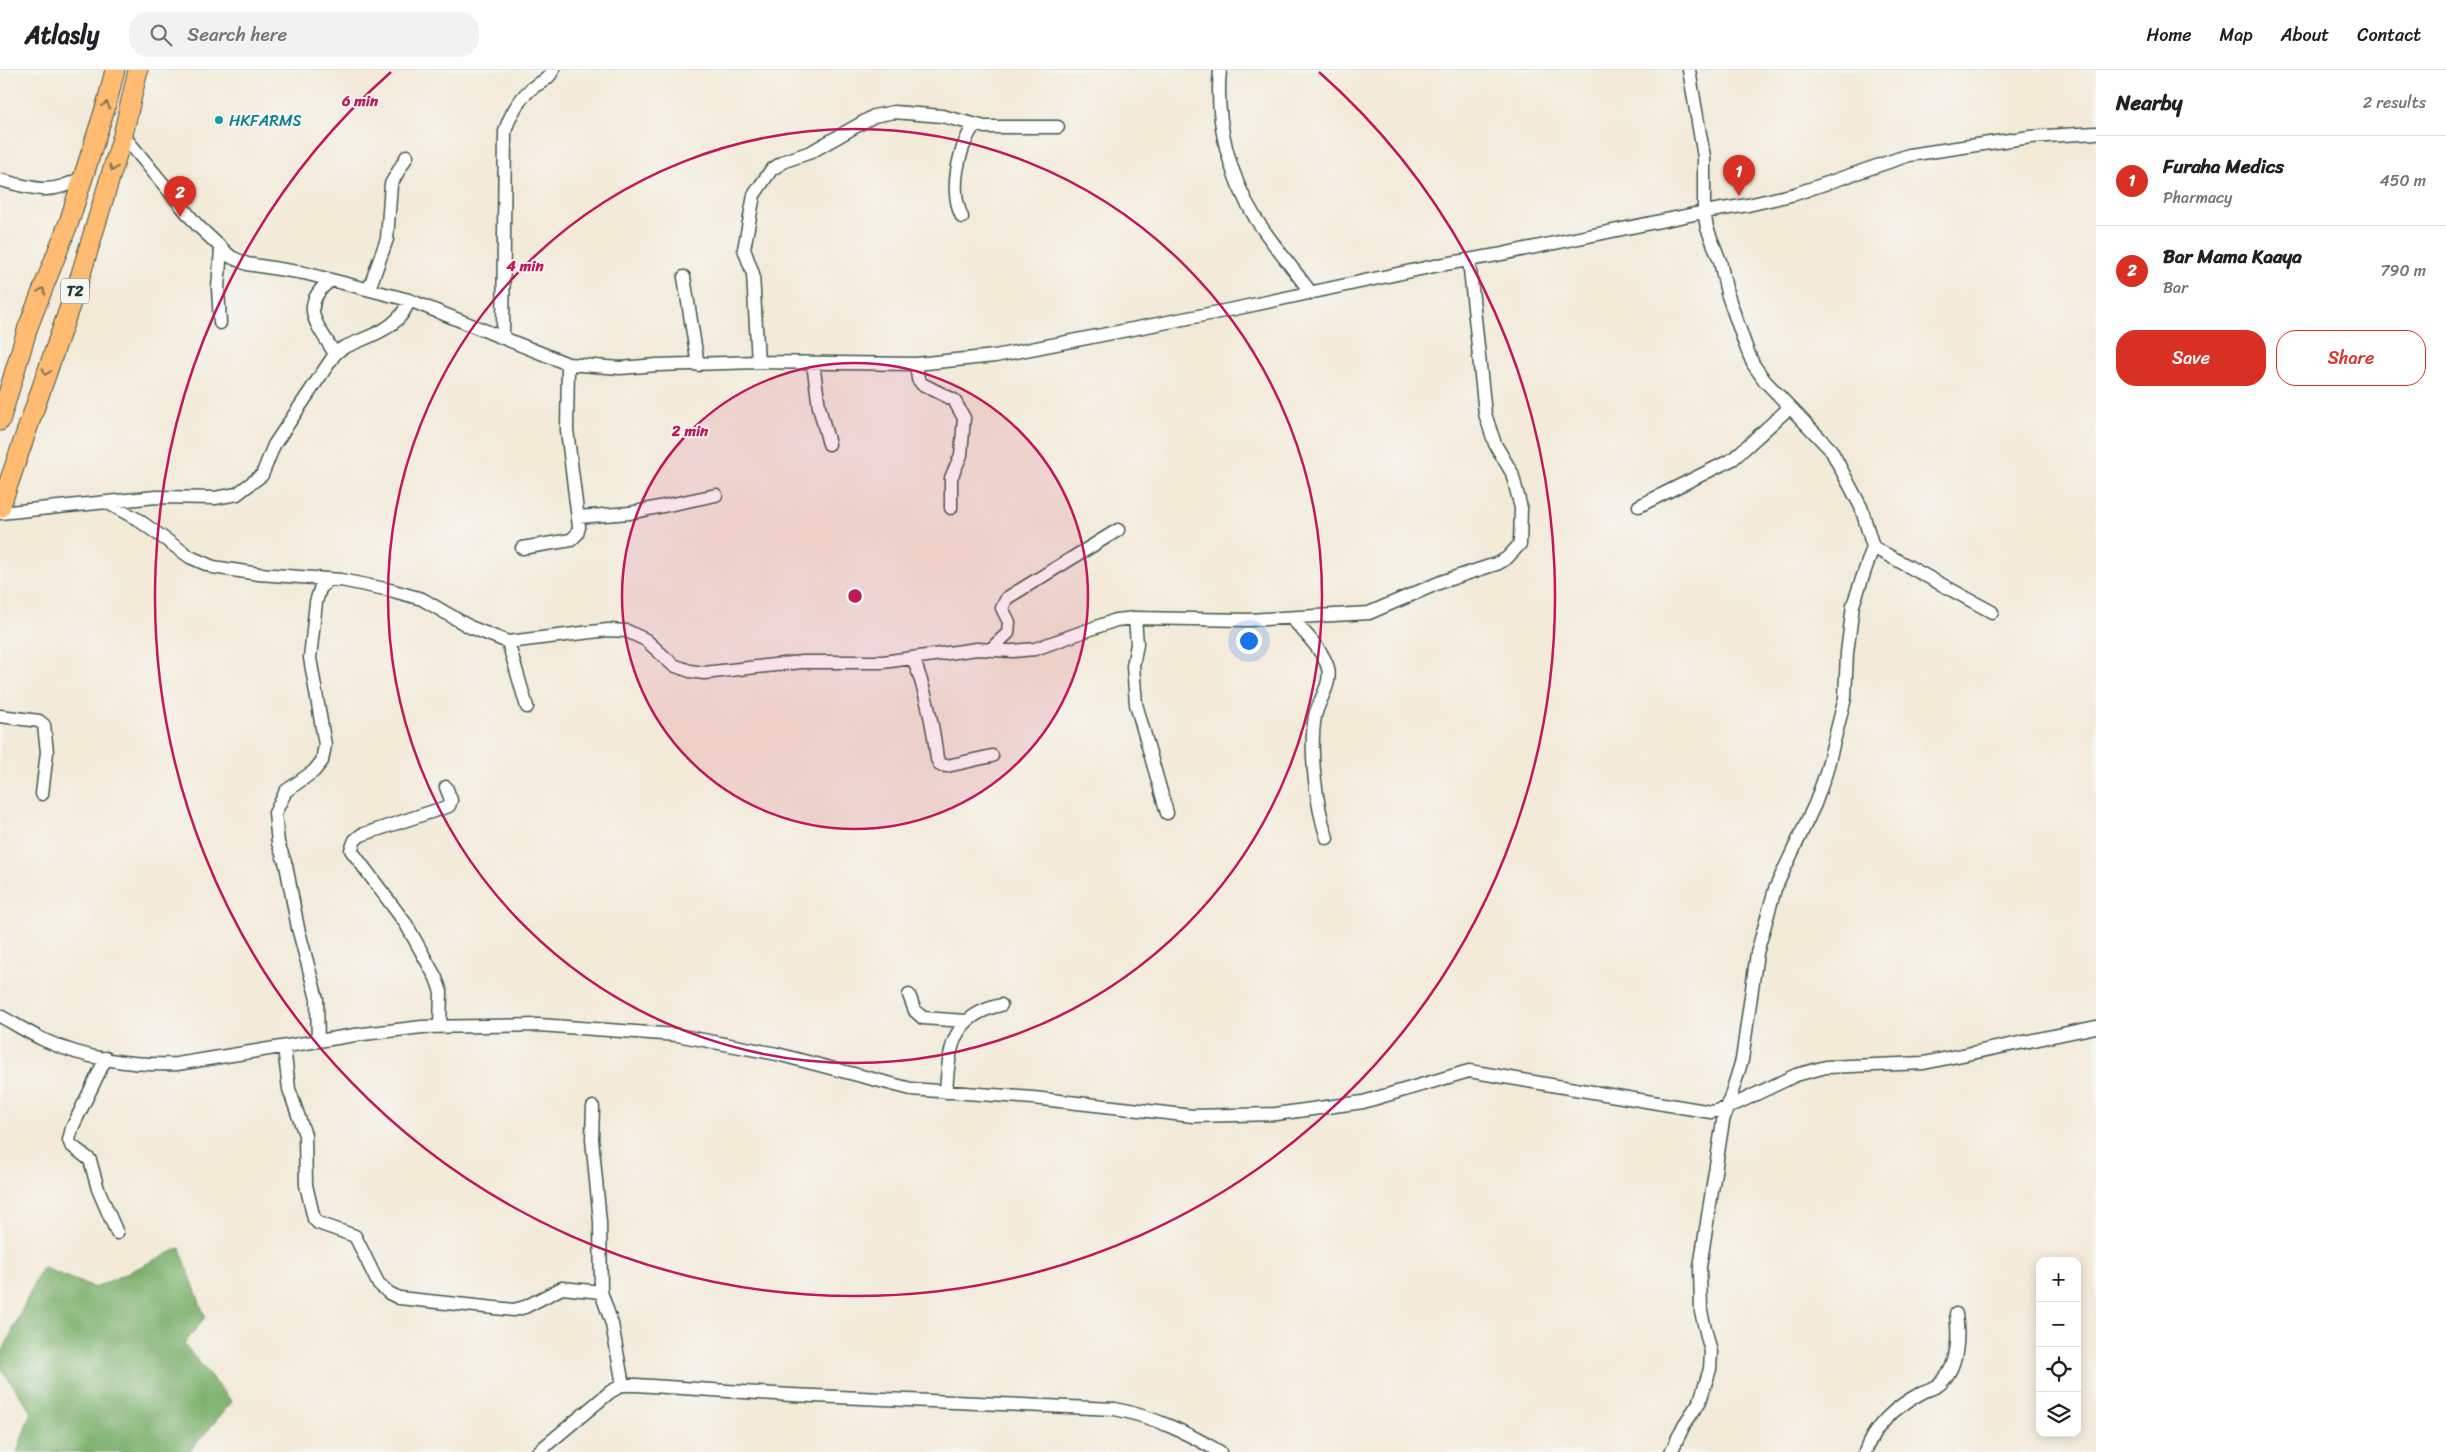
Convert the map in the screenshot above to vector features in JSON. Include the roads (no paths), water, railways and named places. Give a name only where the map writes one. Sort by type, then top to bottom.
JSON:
[{"type":"highway","name":"T2","points":[[0,421],[28,327],[69,222],[108,102],[115,70]]},
{"type":"highway","name":"T2","points":[[0,508],[57,338],[80,277],[123,134],[138,70]]},
{"type":"highway","points":[[52,266],[80,277]]},
{"type":"highway","points":[[28,327],[57,338]]},
{"type":"street","points":[[504,337],[505,132],[514,110],[534,87],[547,79],[553,70]]},
{"type":"street","points":[[1220,70],[1219,115],[1239,188],[1256,219],[1311,293]]},
{"type":"street","points":[[1671,1452],[1684,1425],[1700,1401],[1710,1369],[1711,1352],[1701,1312],[1700,1267],[1719,1141],[1742,1060],[1757,953],[1770,902],[1815,804],[1826,774],[1845,698],[1846,653],[1853,605],[1873,547],[1861,507],[1837,459],[1816,433],[1789,408],[1757,372],[1749,356],[1735,319],[1720,261],[1707,228],[1704,212],[1704,157],[1689,70]]},
{"type":"street","points":[[758,362],[753,274],[744,250],[754,195],[771,170],[785,161],[811,152],[856,125],[882,114],[921,113],[942,116],[974,126],[1058,127]]},
{"type":"street","points":[[962,217],[957,205],[956,183],[965,145],[974,126]]},
{"type":"street","points":[[123,134],[179,204],[230,257],[247,264],[304,273],[409,300],[504,337],[536,353],[568,364],[620,368],[758,362],[916,364],[996,356],[1311,293],[1392,274],[1704,212],[1748,205],[1795,194],[1909,155],[2030,137],[2096,134]]},
{"type":"street","points":[[369,290],[387,238],[391,184],[407,156]]},
{"type":"street","points":[[0,180],[50,190],[59,189],[83,177]]},
{"type":"street","points":[[220,322],[218,288],[221,249]]},
{"type":"street","points":[[108,503],[206,565],[220,569],[354,582],[408,594],[422,599],[490,637],[508,642],[608,630],[627,631],[646,640],[673,665],[690,671],[704,673],[801,662],[860,663],[977,649],[1013,652],[1035,649],[1116,620],[1135,618],[1248,620],[1352,615],[1380,610],[1441,582],[1499,563],[1507,558],[1520,544],[1522,523],[1519,492],[1512,473],[1495,444],[1485,414],[1469,260]]},
{"type":"street","points":[[684,277],[698,365]]},
{"type":"street","points":[[331,280],[315,295],[312,313],[335,354]]},
{"type":"street","points":[[0,513],[156,497],[215,498],[232,496],[242,491],[262,475],[274,445],[335,354],[341,349],[396,323],[404,314],[409,300]]},
{"type":"street","points":[[813,363],[819,407],[829,444]]},
{"type":"street","points":[[522,548],[571,540],[577,534],[579,527],[567,430],[568,364]]},
{"type":"street","points":[[916,364],[918,379],[922,384],[954,400],[964,418],[961,455],[951,478],[950,508]]},
{"type":"street","points":[[1639,506],[1733,459],[1748,448],[1789,408]]},
{"type":"street","points":[[578,517],[630,513],[716,495]]},
{"type":"street","points":[[990,650],[1008,633],[1009,622],[1002,608],[1007,598],[1118,530]]},
{"type":"street","points":[[1873,547],[1992,612]]},
{"type":"street","points":[[318,1041],[317,999],[298,928],[286,864],[278,843],[275,813],[286,791],[314,771],[322,761],[325,745],[310,658],[316,602],[320,589],[329,580]]},
{"type":"street","points":[[1135,618],[1137,644],[1133,666],[1136,704],[1167,813]]},
{"type":"street","points":[[1292,618],[1321,654],[1328,673],[1315,715],[1313,755],[1320,818],[1327,838]]},
{"type":"street","points":[[508,642],[527,707]]},
{"type":"street","points":[[913,658],[921,678],[930,714],[937,759],[940,765],[947,766],[992,756]]},
{"type":"street","points":[[0,716],[39,721],[44,725],[47,752],[42,794]]},
{"type":"street","points":[[440,1026],[441,992],[436,978],[406,924],[351,850],[355,840],[368,831],[448,806],[452,800],[446,787]]},
{"type":"street","points":[[909,994],[915,1010],[923,1018],[965,1021]]},
{"type":"street","points":[[946,1092],[952,1051],[957,1034],[965,1021],[986,1009],[1001,1005]]},
{"type":"street","points":[[0,1016],[44,1040],[68,1049],[151,1066],[177,1064],[318,1041],[440,1026],[539,1025],[677,1035],[777,1054],[892,1086],[1034,1098],[1193,1116],[1251,1116],[1364,1102],[1469,1071],[1571,1086],[1711,1112],[1727,1108],[1783,1080],[1826,1067],[1924,1063],[2096,1027]]},
{"type":"street","points":[[284,1047],[289,1089],[305,1135],[306,1185],[314,1219],[318,1223],[355,1236],[372,1272],[389,1294],[410,1300],[514,1310],[525,1307],[562,1288],[601,1292]]},
{"type":"street","points":[[106,1058],[72,1128],[69,1140],[71,1145],[90,1160],[98,1189],[117,1233]]},
{"type":"street","points":[[593,1107],[592,1140],[600,1222],[601,1292],[612,1324],[623,1385]]},
{"type":"street","points":[[1866,1452],[1882,1423],[1895,1409],[1943,1382],[1956,1355],[1958,1334],[1956,1314]]},
{"type":"street","points":[[538,1452],[603,1397],[623,1385],[1114,1409],[1143,1414],[1174,1426],[1220,1452]]},
{"type":"place","name":"HKFARMS","points":[[219,120]]},
{"type":"place","name":"Furaha Medics","points":[[1739,196]]},
{"type":"place","name":"Bar Mama Kaaya","points":[[180,217]]}]
